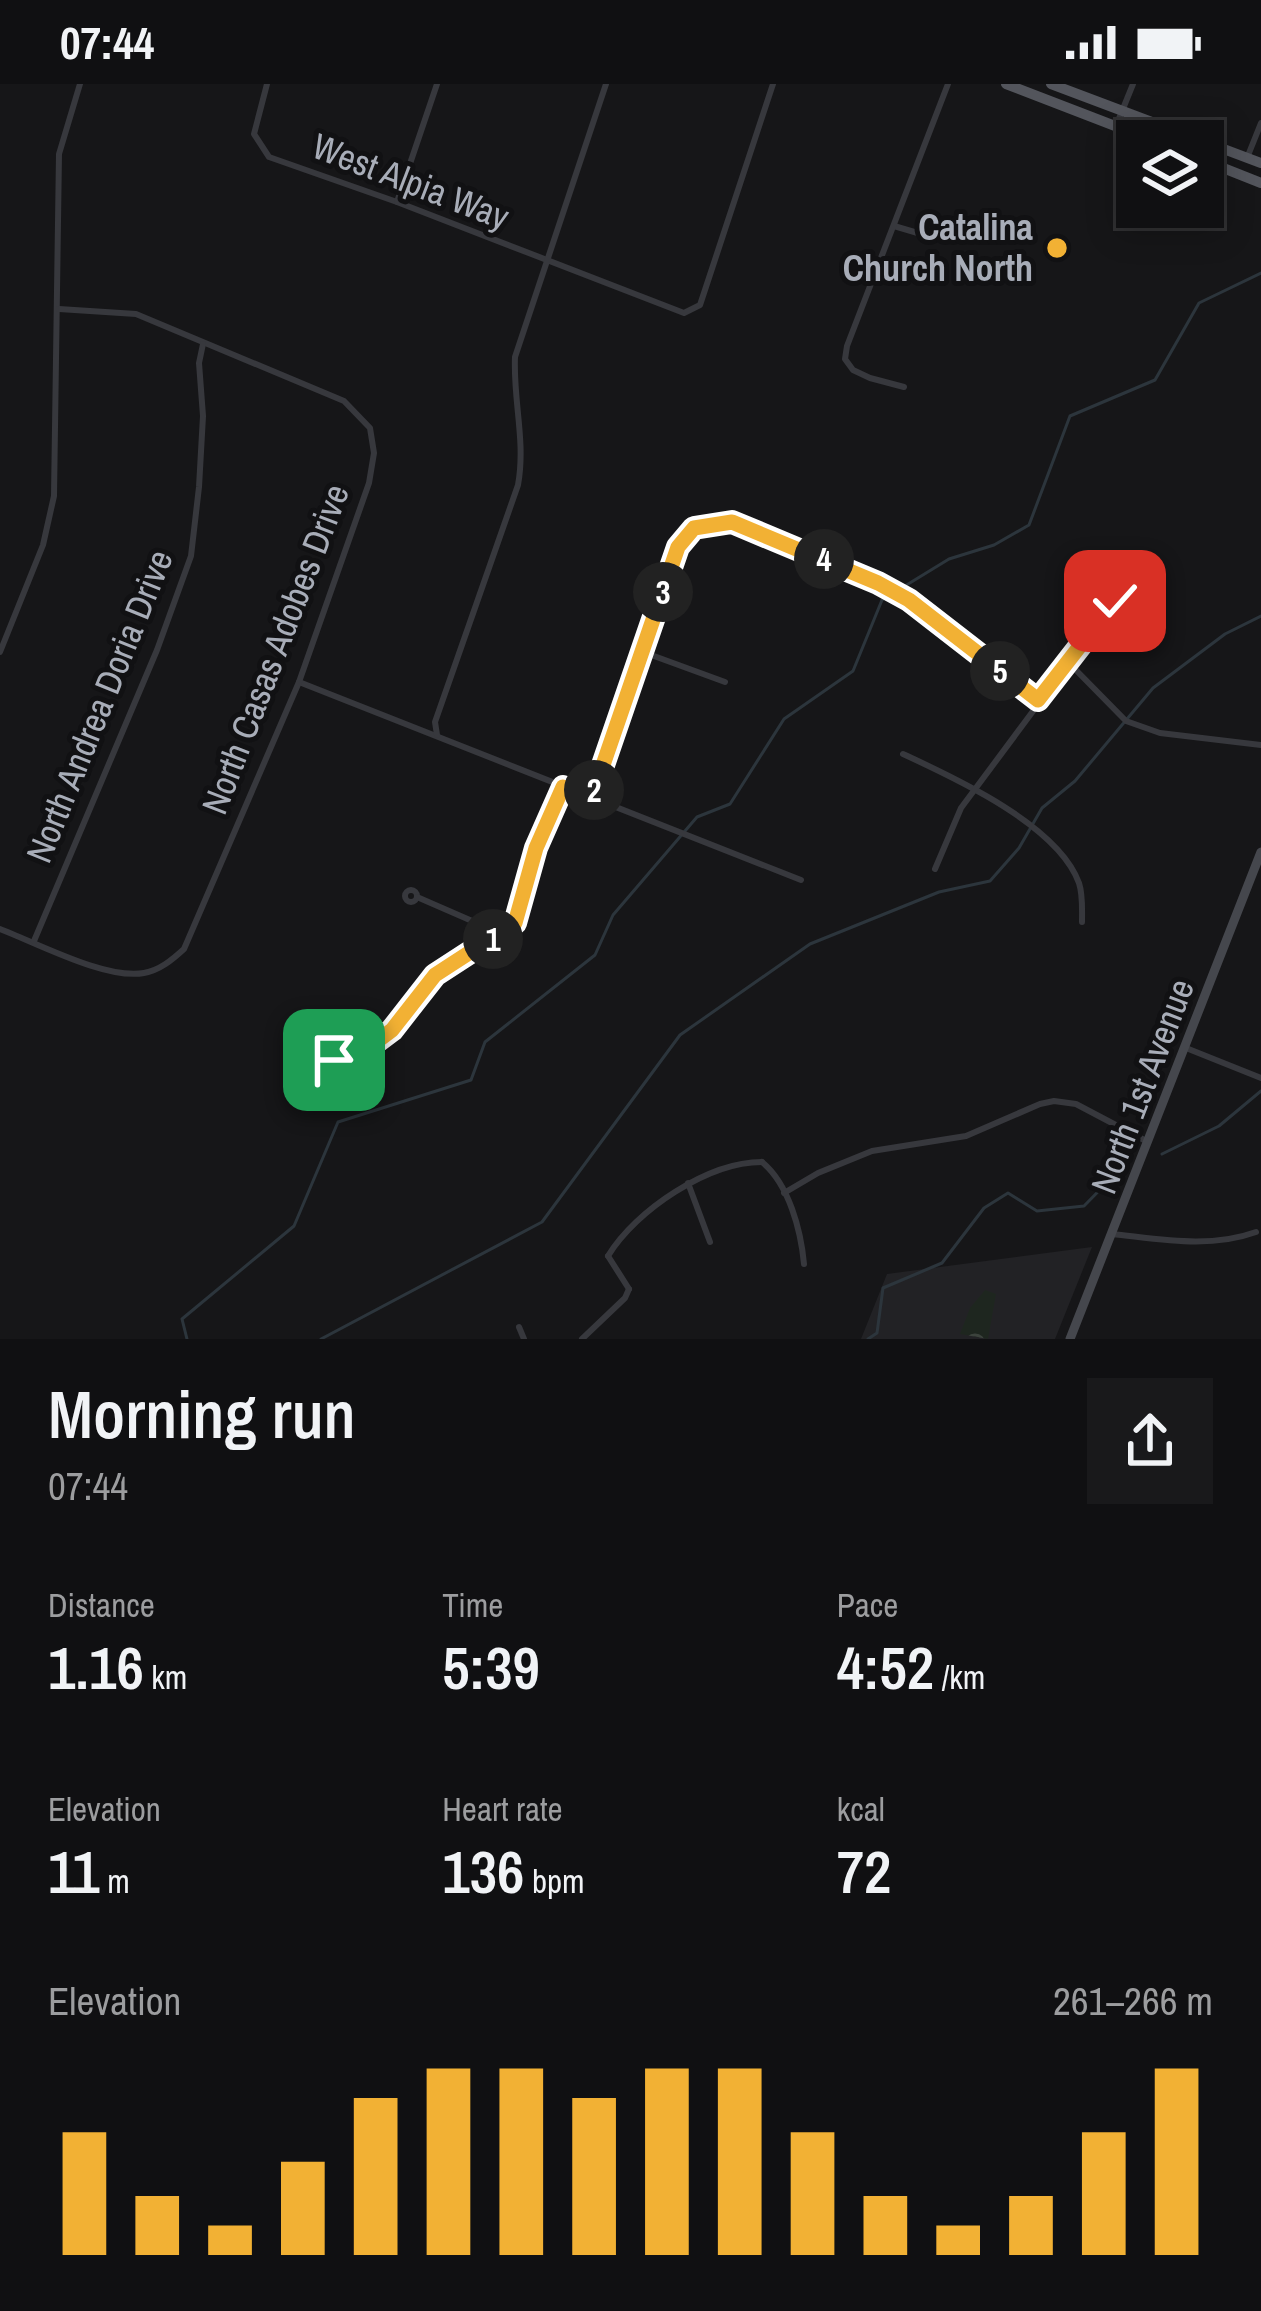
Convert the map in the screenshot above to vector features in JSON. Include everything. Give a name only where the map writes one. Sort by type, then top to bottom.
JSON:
[{"type":"main road","points":[[1006,84],[1116,126]]},
{"type":"main road","points":[[1052,84],[1261,163]]},
{"type":"main road","points":[[1224,168],[1261,183]]},
{"type":"main road","name":"North 1st Avenue","points":[[1070,1339],[1261,852]]},
{"type":"street","points":[[0,652],[43,544],[53,499],[60,140],[80,84]]},
{"type":"street","name":"West Alpia Way","points":[[267,84],[254,134],[268,157],[398,202],[672,312],[693,312],[704,294],[773,84]]},
{"type":"street","points":[[398,202],[437,84]]},
{"type":"street","points":[[437,735],[435,722],[518,485],[524,445],[515,357],[606,84]]},
{"type":"street","points":[[904,387],[853,370],[845,359],[948,84]]},
{"type":"street","points":[[1118,120],[1133,84]]},
{"type":"street","points":[[1247,158],[1261,123]]},
{"type":"street","points":[[893,226],[938,239],[984,239]]},
{"type":"street","name":"North Casas Adobes Drive","points":[[0,929],[128,975],[157,970],[184,949],[299,682],[369,483],[374,453],[370,428],[344,401],[136,314],[59,309]]},
{"type":"street","name":"North Andrea Doria Drive","points":[[34,941],[157,650],[190,556],[200,487],[199,363],[203,344]]},
{"type":"street","points":[[592,797],[678,547],[694,528],[732,522],[858,573],[909,600],[1038,700]]},
{"type":"street","points":[[935,869],[975,788],[1115,601]]},
{"type":"street","points":[[644,652],[725,682]]},
{"type":"street","points":[[1068,662],[1126,721],[1160,734],[1261,746]]},
{"type":"street","points":[[299,682],[801,880]]},
{"type":"street","points":[[903,754],[975,788],[1031,827],[1078,882],[1082,922]]},
{"type":"street","points":[[345,1054],[372,1045],[392,1030],[435,975],[515,923],[524,892],[521,866],[563,787]]},
{"type":"street","points":[[417,897],[478,924],[492,940]]},
{"type":"street","points":[[1186,1048],[1261,1078]]},
{"type":"street","points":[[784,1193],[872,1151],[966,1136],[1054,1101],[1076,1104],[1150,1142]]},
{"type":"street","points":[[582,1339],[631,1289],[606,1255],[657,1203],[688,1183],[764,1158],[802,1238],[804,1264]]},
{"type":"street","points":[[688,1183],[710,1242]]},
{"type":"street","points":[[1112,1234],[1208,1242],[1256,1232]]},
{"type":"street","points":[[519,1327],[524,1339]]},
{"type":"shaded area","points":[[1092,1247],[1055,1339],[861,1339],[887,1274]]},
{"type":"green space","points":[[985,1290],[996,1294],[988,1339],[960,1334],[970,1308]]},
{"type":"waterway","points":[[187,1339],[182,1319],[294,1226],[338,1122],[471,1080],[485,1042],[595,955],[613,915],[697,817],[730,804],[784,719],[853,671],[882,600],[949,559],[994,545],[1029,525],[1070,416],[1155,380],[1199,303],[1261,273]]},
{"type":"waterway","points":[[321,1339],[542,1222],[680,1035],[810,944],[939,892],[990,881],[1019,848],[1042,808],[1075,781],[1153,688],[1225,634],[1261,616]]},
{"type":"waterway","points":[[1162,1154],[1219,1126],[1261,1091]]},
{"type":"waterway","points":[[868,1339],[877,1333],[883,1288],[942,1263],[984,1208],[1008,1193],[1037,1211],[1084,1206],[1132,1157]]},
{"type":"place","name":"Catalina Church North","points":[[1057,248]]},
{"type":"route","points":[[334,1060],[342,1062],[345,1054],[372,1045],[392,1030],[435,975],[515,923],[536,848],[563,787],[592,797],[678,547],[694,528],[732,522],[858,573],[909,600],[1038,700],[1115,601]]}]
